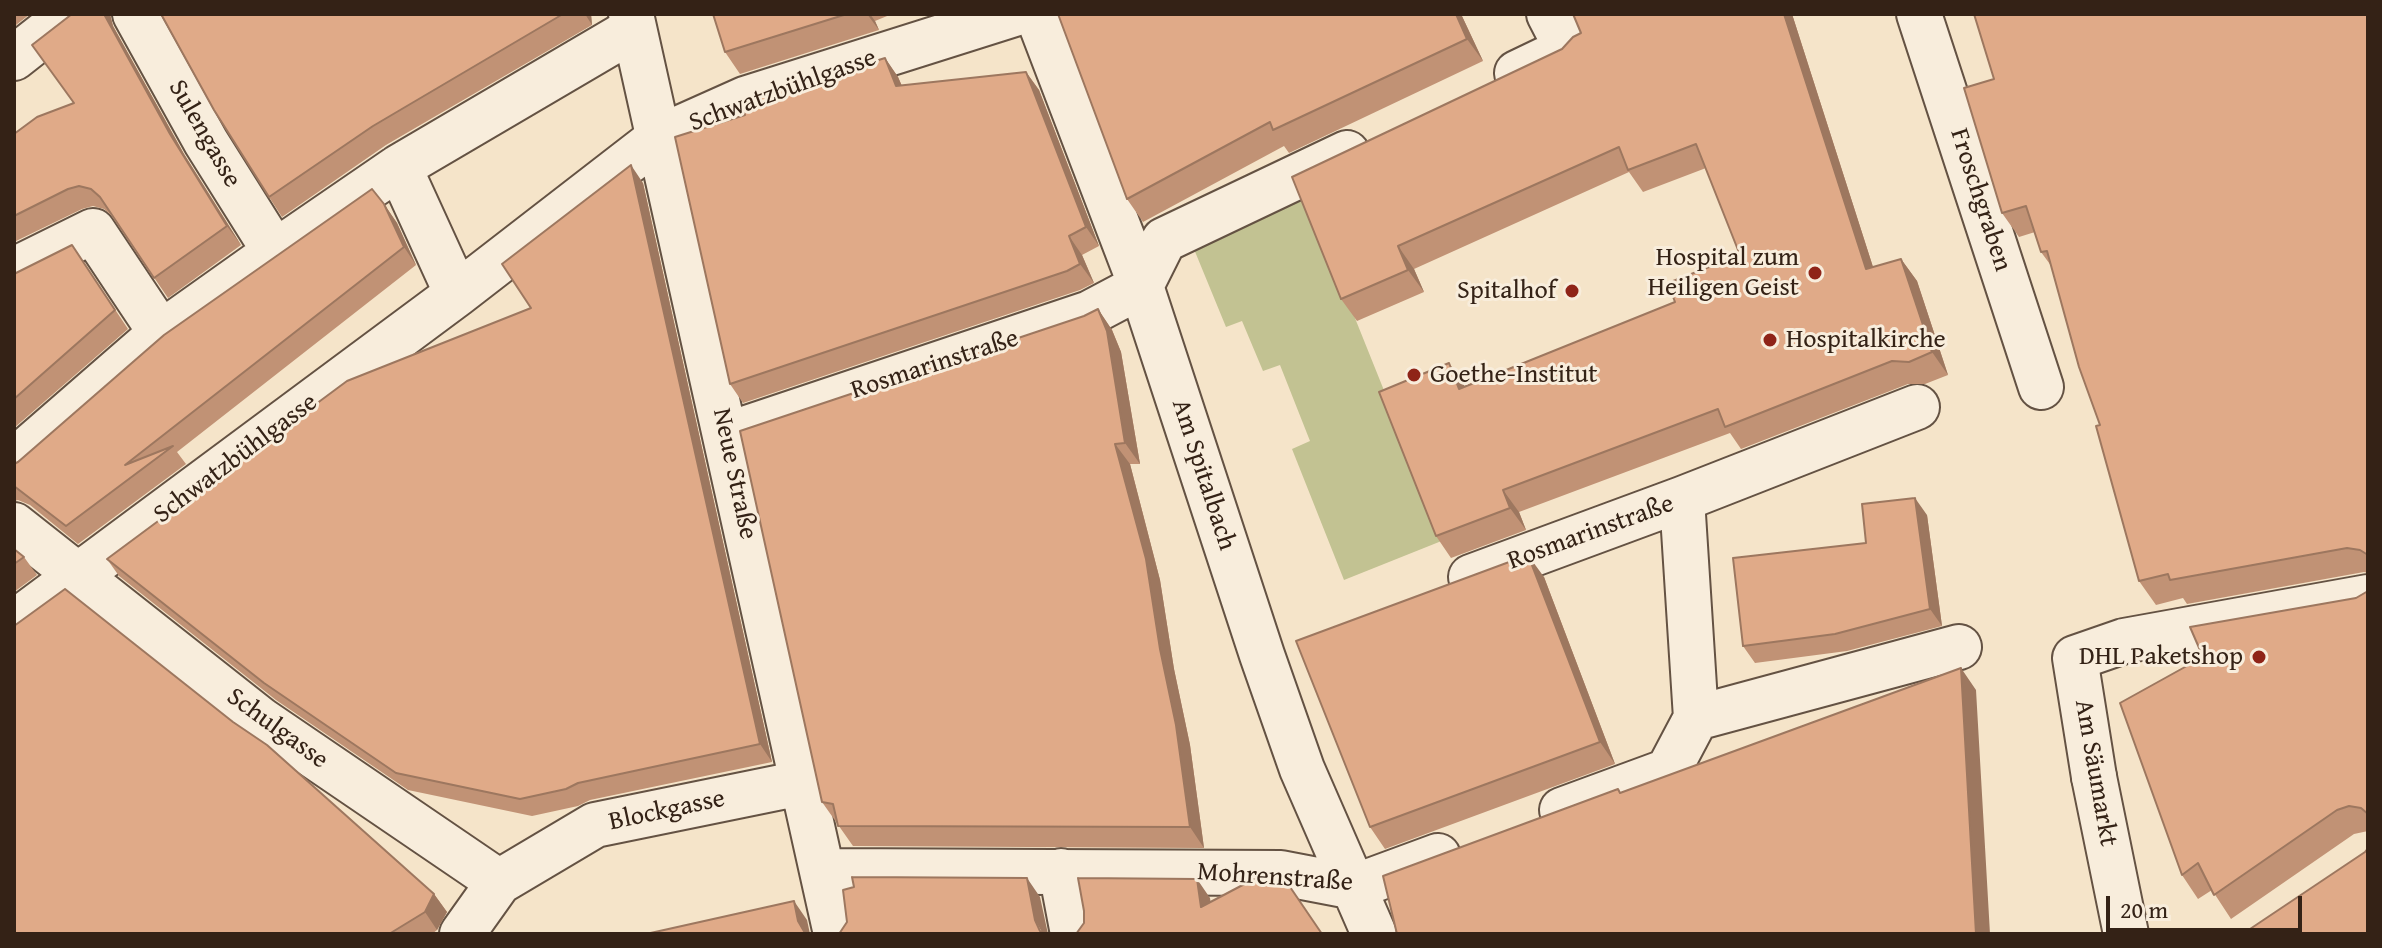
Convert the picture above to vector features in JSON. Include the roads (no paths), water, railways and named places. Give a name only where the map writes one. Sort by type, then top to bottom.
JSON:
[{"type":"street","points":[[14,58],[70,14]]},
{"type":"street","name":"Sulengasse","points":[[135,14],[206,142],[275,252]]},
{"type":"street","name":"Schwatzbühlgasse","points":[[14,623],[457,294],[660,137],[745,99],[1014,14]]},
{"type":"street","name":"Am Spitalbach","points":[[1037,14],[1277,650],[1302,769],[1374,934]]},
{"type":"street","name":"Froschgraben","points":[[1919,14],[2041,387]]},
{"type":"street","points":[[1481,90],[1567,49],[1552,15]]},
{"type":"street","points":[[14,461],[161,333],[275,252],[399,167],[633,22]]},
{"type":"street","name":"Neue Straße","points":[[633,22],[836,934]]},
{"type":"street","points":[[1141,286],[1164,240],[1380,137]]},
{"type":"street","points":[[399,167],[457,294]]},
{"type":"street","points":[[14,270],[93,231],[161,333]]},
{"type":"street","name":"Rosmarinstraße","points":[[726,435],[1090,313],[1141,286]]},
{"type":"street","name":"Rosmarinstraße","points":[[1427,594],[1917,407]]},
{"type":"street","points":[[1518,827],[1668,771],[1696,718],[1682,499]]},
{"type":"street","name":"Schulgasse","points":[[14,525],[261,720],[499,882]]},
{"type":"street","name":"Am Säumarkt","points":[[2126,934],[2094,777],[2075,658],[2124,641],[2368,597]]},
{"type":"street","points":[[1696,718],[1959,647]]},
{"type":"street","name":"Blockgasse","points":[[499,882],[595,825],[801,783]]},
{"type":"street","name":"Mohrenstraße","points":[[823,871],[1281,873],[1354,887],[1473,843]]},
{"type":"street","points":[[1061,871],[1073,934]]},
{"type":"street","points":[[462,934],[499,882]]},
{"type":"place","name":"Hospital zum Heiligen Geist","points":[[1815,273]]},
{"type":"place","name":"Spitalhof","points":[[1572,291]]},
{"type":"place","name":"Hospitalkirche","points":[[1770,340]]},
{"type":"place","name":"Goethe-Institut","points":[[1414,375]]},
{"type":"place","name":"DHL Paketshop","points":[[2259,657]]}]
